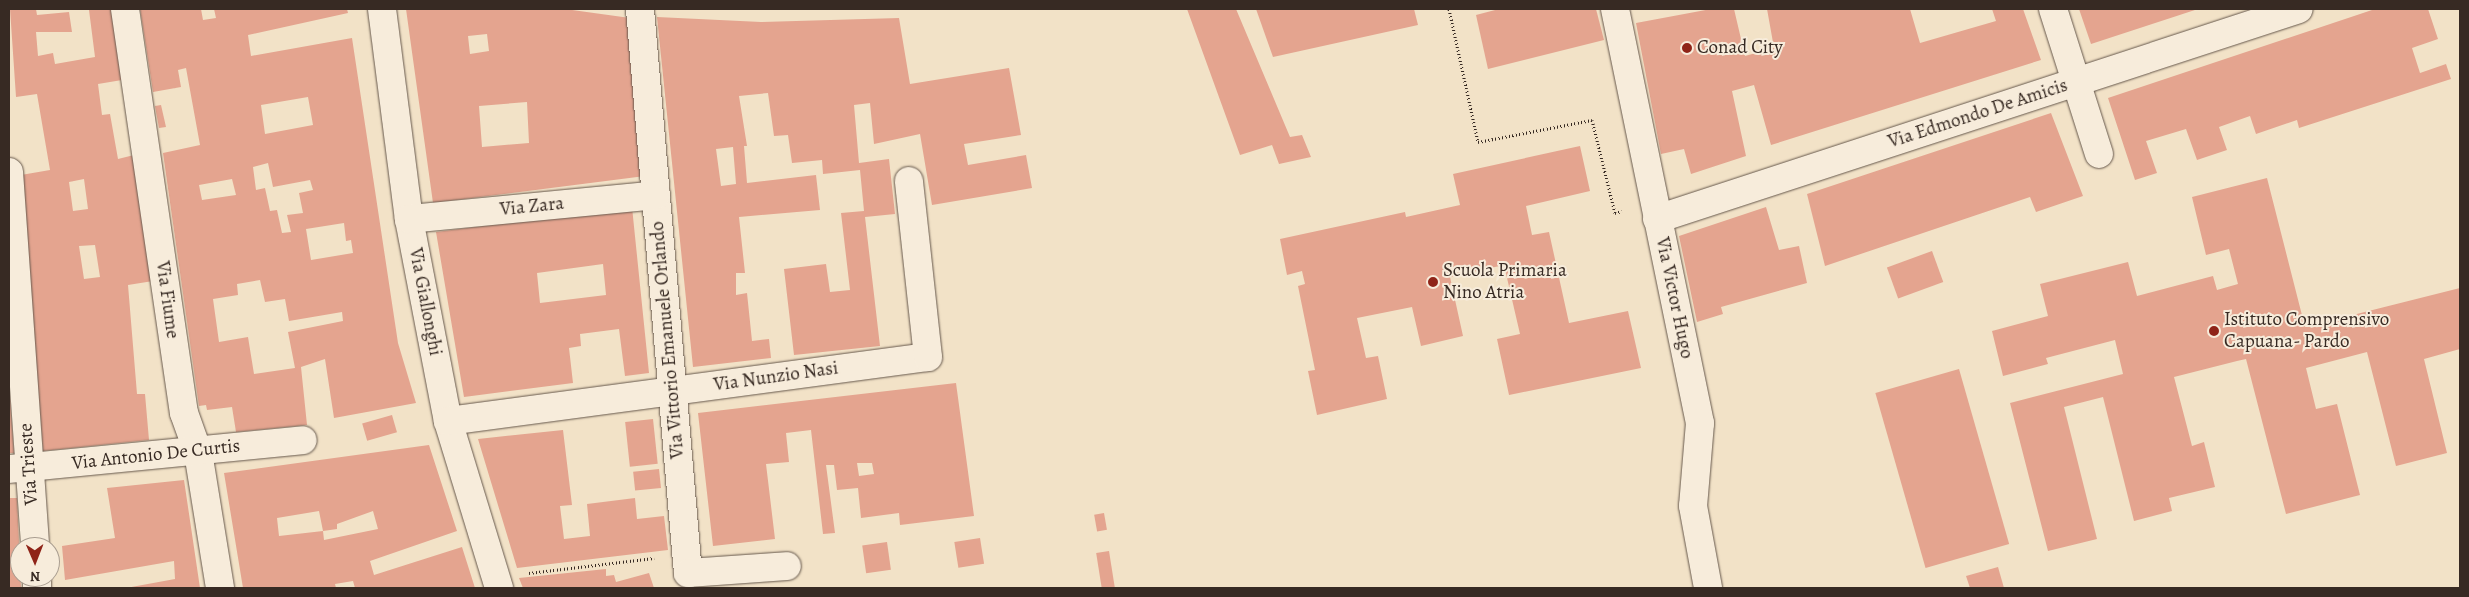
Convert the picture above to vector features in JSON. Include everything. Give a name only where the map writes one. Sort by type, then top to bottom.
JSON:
[{"type":"street","name":"Via Fiume","points":[[125,9],[184,413],[198,452],[220,588]]},
{"type":"street","name":"Via Giallonghi","points":[[382,9],[409,219],[448,420],[498,582]]},
{"type":"street","name":"Via Vittorio Emanuele Orlando","points":[[640,9],[688,572],[787,566]]},
{"type":"street","name":"Via Victor Hugo","points":[[1615,9],[1700,423],[1693,506],[1708,588]]},
{"type":"street","points":[[2053,9],[2099,154]]},
{"type":"street","name":"Via Edmondo De Amicis","points":[[1656,212],[2075,82],[2298,9]]},
{"type":"street","name":"Via Trieste","points":[[9,172],[19,469],[33,537]]},
{"type":"street","name":"Via Nunzio Nasi","points":[[448,420],[928,357],[909,181]]},
{"type":"street","name":"Via Zara","points":[[409,219],[656,196]]},
{"type":"street","name":"Via Antonio De Curtis","points":[[19,469],[303,440]]},
{"type":"path","points":[[1449,9],[1478,142],[1592,120],[1615,213],[1656,212]]},
{"type":"path","points":[[498,582],[687,554]]},
{"type":"building","points":[[10,9],[36,9],[37,15],[69,12],[72,32],[36,32],[38,56],[53,53],[55,64],[95,57],[89,10],[85,9],[111,9],[122,80],[98,84],[102,115],[110,114],[118,159],[134,155],[153,281],[128,285],[137,394],[145,394],[149,440],[43,451],[21,175],[50,170],[37,94],[16,97]],"holes":[[[84,179],[88,209],[73,211],[69,182]],[[95,245],[100,277],[84,279],[79,246]]]},
{"type":"building","points":[[140,9],[201,9],[203,20],[216,18],[214,9],[347,9],[348,13],[248,35],[251,56],[352,38],[398,343],[416,403],[334,418],[325,359],[301,367],[307,425],[236,432],[232,407],[207,410],[206,405],[199,406],[163,153],[200,145],[186,68],[178,70],[181,87],[153,92]],"holes":[[[308,97],[313,125],[265,134],[261,105]],[[268,163],[273,187],[310,180],[313,190],[299,193],[303,213],[287,215],[291,232],[282,233],[277,210],[270,211],[265,188],[256,190],[253,167]],[[232,179],[236,195],[202,200],[199,185]],[[344,223],[346,241],[351,240],[353,253],[311,260],[306,229]],[[260,280],[265,302],[285,299],[289,321],[342,312],[343,321],[288,332],[295,368],[254,374],[248,337],[219,342],[213,299],[238,295],[237,284]]]},
{"type":"building","points":[[406,9],[565,9],[630,18],[645,176],[433,203]],"holes":[[[487,34],[489,51],[470,54],[468,36]],[[527,102],[529,143],[482,147],[479,106]]]},
{"type":"building","points":[[1187,9],[1236,9],[1290,137],[1302,135],[1311,157],[1279,164],[1272,145],[1240,155]]},
{"type":"building","points":[[1256,9],[1414,9],[1418,25],[1273,57]]},
{"type":"building","points":[[1499,9],[1596,9],[1604,40],[1488,69],[1476,15]]},
{"type":"building","points":[[1711,9],[1734,9],[1745,56],[1774,48],[1767,9],[1910,9],[1920,43],[1996,21],[1992,9],[2023,9],[2041,60],[1771,145],[1754,85],[1732,91],[1746,156],[1691,174],[1684,149],[1661,154],[1636,23]]},
{"type":"building","points":[[2079,9],[2198,9],[2091,44]]},
{"type":"building","points":[[2375,9],[2428,9],[2438,39],[2412,48],[2420,73],[2446,64],[2451,79],[2299,128],[2297,120],[2256,134],[2250,116],[2219,127],[2227,150],[2197,160],[2186,129],[2146,141],[2157,173],[2135,180],[2108,98]]},
{"type":"building","points":[[657,17],[761,22],[899,18],[910,84],[1009,68],[1021,135],[964,144],[968,165],[1026,155],[1032,188],[932,205],[920,134],[874,144],[870,103],[854,105],[859,163],[889,159],[895,214],[865,217],[880,346],[794,355],[784,269],[826,264],[830,292],[850,290],[841,213],[864,211],[860,170],[823,174],[822,160],[792,163],[788,135],[774,136],[768,93],[739,96],[747,146],[744,146],[747,183],[816,175],[820,210],[739,217],[745,273],[736,273],[736,295],[747,293],[752,341],[769,339],[771,358],[693,367]],"holes":[[[733,147],[736,184],[721,186],[716,149]]]},
{"type":"building","points":[[161,105],[166,127],[159,128],[155,106]]},
{"type":"building","points":[[2051,113],[2083,196],[2036,212],[2030,197],[1825,266],[1807,194]]},
{"type":"building","points":[[1580,146],[1590,191],[1526,206],[1532,235],[1549,232],[1569,323],[1628,311],[1641,368],[1509,395],[1497,339],[1520,334],[1504,265],[1450,277],[1463,336],[1421,346],[1412,307],[1357,318],[1366,358],[1378,356],[1387,399],[1317,415],[1308,371],[1315,370],[1298,286],[1305,284],[1302,271],[1287,275],[1280,239],[1405,212],[1406,217],[1460,205],[1453,174]]},
{"type":"building","points":[[2267,178],[2305,327],[2460,288],[2460,349],[2424,359],[2447,453],[2396,466],[2367,352],[2306,368],[2316,409],[2337,404],[2360,495],[2286,514],[2246,359],[2237,361],[2174,377],[2192,446],[2204,442],[2215,487],[2169,498],[2172,511],[2134,521],[2103,397],[2064,407],[2097,539],[2048,551],[2010,403],[2123,374],[2115,340],[2046,358],[2048,364],[2003,376],[1992,331],[2048,316],[2040,284],[2128,262],[2137,296],[2213,276],[2217,290],[2238,284],[2229,249],[2206,255],[2192,197]]},
{"type":"building","points":[[632,207],[649,373],[625,376],[619,329],[580,334],[581,346],[569,348],[573,383],[464,397],[436,232]],"holes":[[[603,264],[606,295],[540,303],[537,273]]]},
{"type":"building","points":[[1766,207],[1779,250],[1799,246],[1807,283],[1721,307],[1723,314],[1697,322],[1679,236]]},
{"type":"building","points":[[1932,251],[1943,282],[1898,298],[1887,267]]},
{"type":"building","points":[[1959,369],[2009,544],[1926,568],[1875,393]]},
{"type":"building","points":[[956,383],[974,516],[900,525],[899,513],[861,518],[858,488],[837,490],[834,465],[826,465],[835,533],[823,534],[811,430],[786,433],[789,462],[766,464],[775,539],[713,546],[698,413]],"holes":[[[857,463],[872,463],[874,474],[859,476]]]},
{"type":"building","points":[[10,394],[14,453],[9,453]]},
{"type":"building","points":[[392,415],[397,432],[367,441],[362,424]]},
{"type":"building","points":[[653,419],[658,464],[630,467],[625,422]]},
{"type":"building","points":[[563,430],[572,505],[560,506],[564,539],[590,536],[587,504],[635,498],[637,519],[664,516],[668,550],[517,568],[478,439]]},
{"type":"building","points":[[429,445],[457,531],[370,561],[374,575],[462,547],[475,588],[355,588],[353,581],[335,584],[336,588],[243,588],[224,473]],"holes":[[[319,511],[323,531],[279,536],[277,518]],[[373,511],[378,529],[324,540],[323,531],[337,529],[337,524]]]},
{"type":"building","points":[[659,469],[661,488],[635,491],[633,472]]},
{"type":"building","points":[[184,480],[200,588],[126,588],[175,579],[174,561],[65,580],[62,546],[115,538],[107,488]]},
{"type":"building","points":[[9,498],[17,498],[19,537],[10,537],[10,587],[21,588],[9,588]]},
{"type":"building","points":[[1104,513],[1107,530],[1097,531],[1094,515]]},
{"type":"building","points":[[980,538],[984,564],[958,568],[954,542]]},
{"type":"building","points":[[887,542],[891,570],[866,573],[862,545]]},
{"type":"building","points":[[1109,551],[1115,588],[1102,588],[1096,553]]},
{"type":"building","points":[[1998,567],[2004,588],[1970,588],[1966,576]]},
{"type":"building","points":[[606,569],[606,576],[614,575],[616,582],[649,573],[654,588],[523,588],[519,578]]},
{"type":"place","name":"Conad City","points":[[1687,48]]},
{"type":"place","name":"Scuola Primaria Nino Atria","points":[[1433,282]]},
{"type":"place","name":"Istituto Comprensivo Capuana- Pardo","points":[[2214,331]]}]
